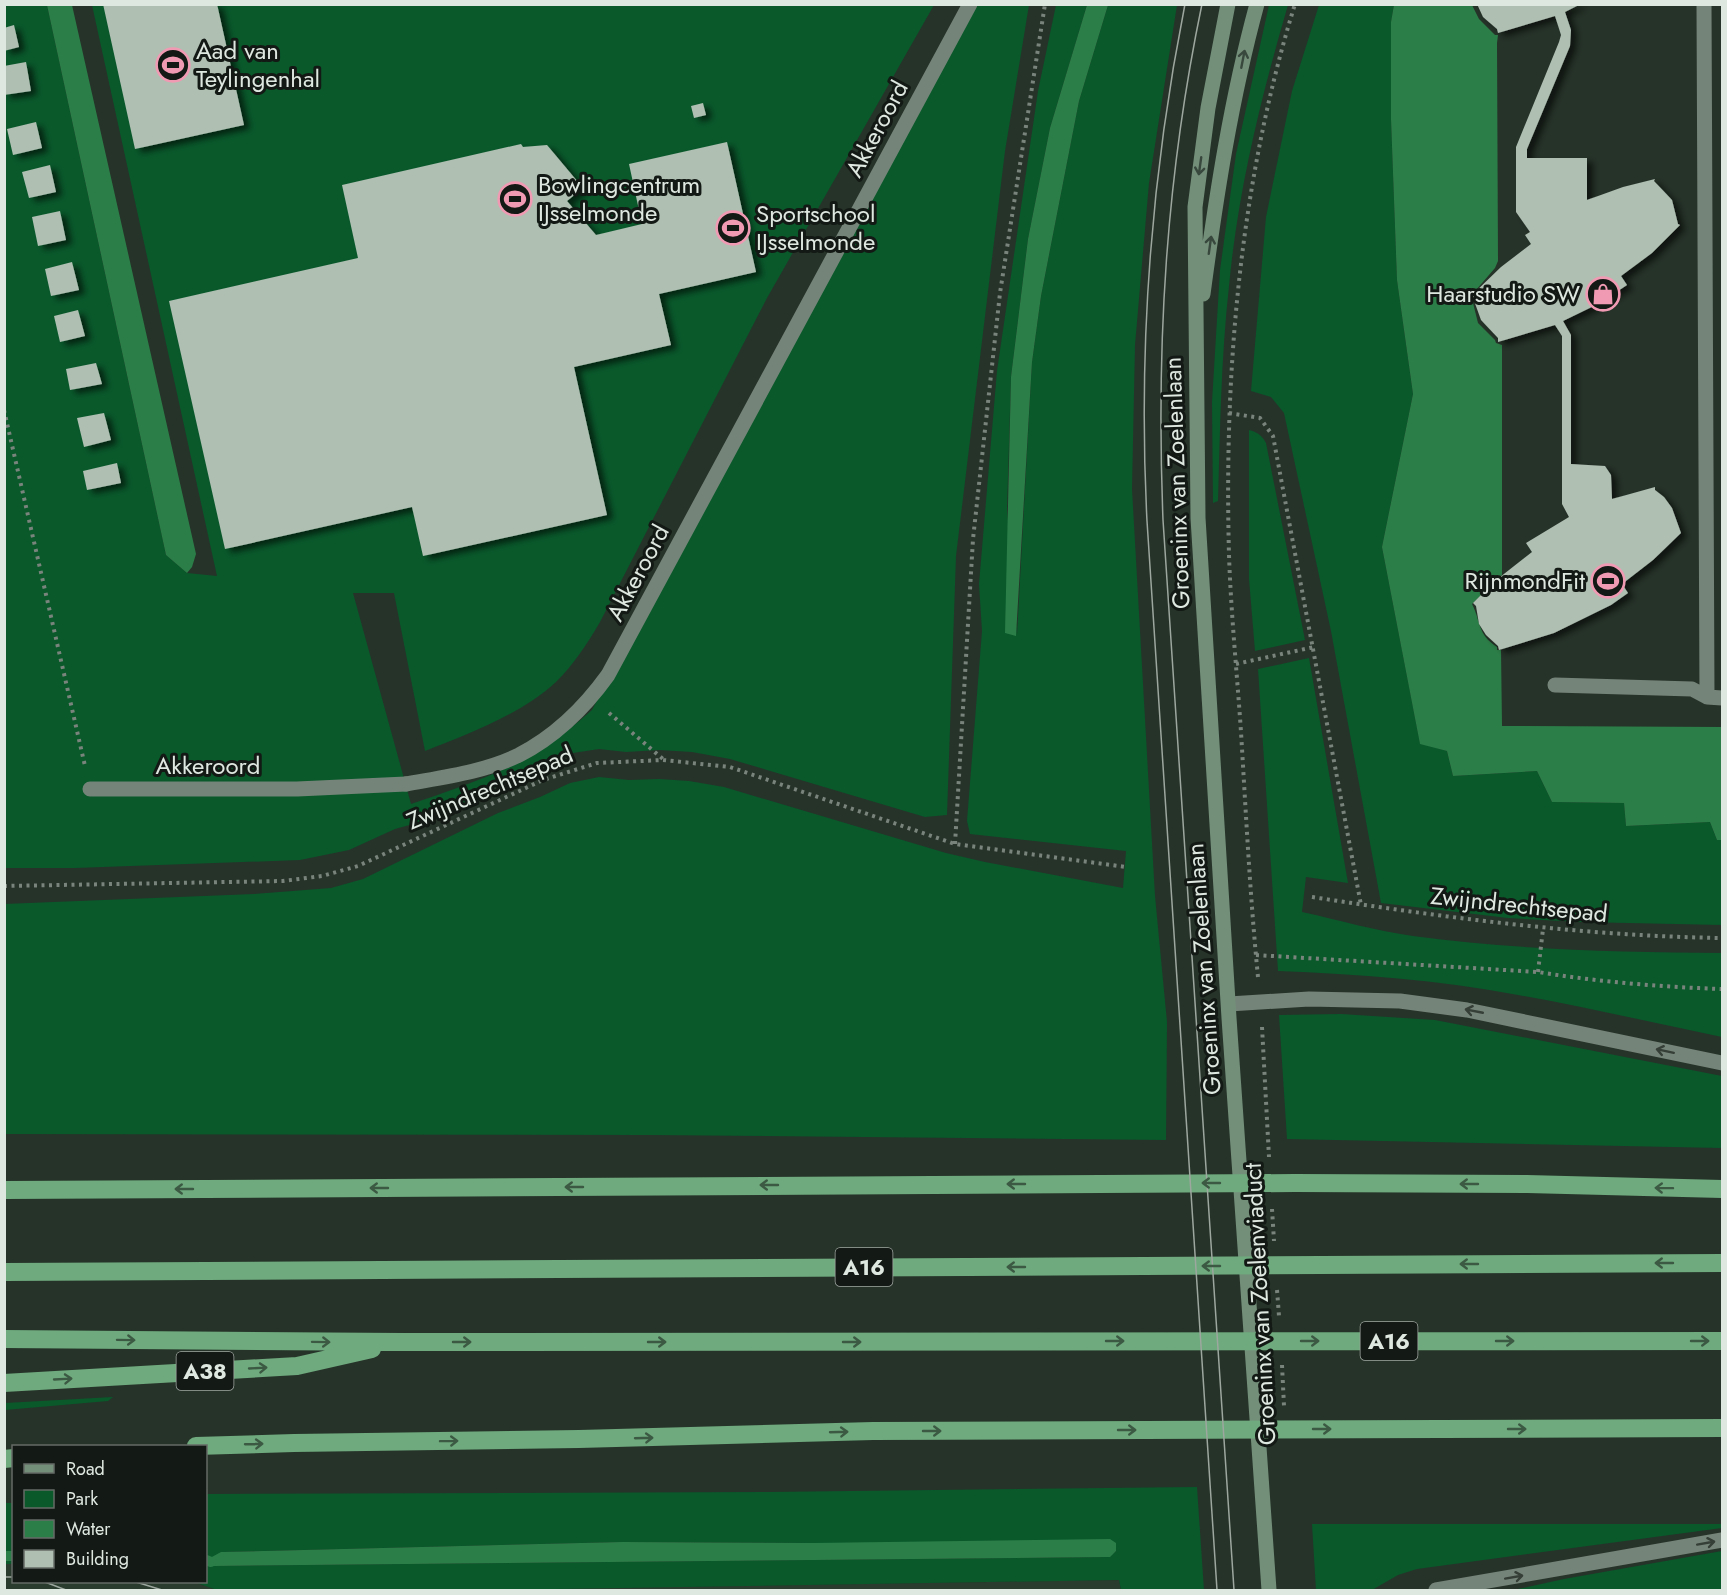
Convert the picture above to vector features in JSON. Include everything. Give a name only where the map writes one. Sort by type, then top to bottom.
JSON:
[{"type":"highway","points":[[4,1190],[1284,1183],[1527,1184],[1722,1189]]},
{"type":"highway","name":"A16","points":[[4,1272],[1722,1263]]},
{"type":"highway","name":"A16","points":[[4,1339],[403,1342],[1722,1341]]},
{"type":"highway","name":"A38","points":[[4,1383],[297,1366],[403,1342]]},
{"type":"highway","points":[[207,1446],[885,1431],[1722,1428]]},
{"type":"main road","name":"Groeninx van Zoelenlaan","points":[[1228,4],[1208,108],[1195,207],[1198,518],[1269,1590]]},
{"type":"main road","name":"Groeninx van Zoelenlaan","points":[[1195,344],[1212,230],[1247,41],[1257,4]]},
{"type":"street","name":"Akkeroord","points":[[90,789],[297,789],[406,784],[476,770],[519,754],[558,729],[591,698],[608,675],[970,4]]},
{"type":"street","points":[[1555,686],[1692,689],[1715,698],[1704,4]]},
{"type":"street","points":[[1229,1011],[1260,1009],[1309,999],[1400,1001],[1467,1010],[1722,1063]]},
{"type":"street","points":[[1436,1590],[1722,1540]]},
{"type":"path","points":[[955,844],[974,528],[1000,293],[1045,4]]},
{"type":"path","name":"Groeninx van Zoelenlaan","points":[[1260,1009],[1229,555],[1229,413],[1233,335],[1248,208],[1263,127],[1295,4]]},
{"type":"path","points":[[4,410],[90,789]]},
{"type":"path","points":[[1229,413],[1260,418],[1273,436],[1361,905]]},
{"type":"path","points":[[1236,664],[1314,647]]},
{"type":"path","points":[[591,698],[663,760]]},
{"type":"path","name":"Zwijndrechtsepad","points":[[4,886],[283,881],[322,876],[358,866],[543,780],[597,763],[663,760],[730,768],[955,844],[1126,867]]},
{"type":"path","name":"Zwijndrechtsepad","points":[[1312,897],[1543,929],[1722,938]]},
{"type":"path","points":[[1538,972],[1543,929]]},
{"type":"path","points":[[1256,955],[1538,972],[1659,987],[1722,989]]},
{"type":"path","name":"Groeninx van Zoelenviaduct","points":[[1260,1009],[1270,1160]]},
{"type":"path","name":"Groeninx van Zoelenviaduct","points":[[1272,1208],[1275,1244]]},
{"type":"path","name":"Groeninx van Zoelenviaduct","points":[[1277,1280],[1280,1327]]},
{"type":"path","name":"Groeninx van Zoelenviaduct","points":[[1282,1363],[1284,1411]]},
{"type":"shaded area","points":[[4,1564],[12,1564],[12,1583],[197,1583],[217,1590],[5,1590]]},
{"type":"shaded area","points":[[1119,1580],[1121,1590],[463,1590]]},
{"type":"green space","points":[[5,5],[47,5],[166,555],[187,573],[217,576],[92,5],[934,5],[767,298],[600,622],[580,654],[556,682],[528,704],[511,713],[425,751],[394,593],[353,593],[411,804],[477,780],[525,759],[554,741],[592,710],[966,5],[1029,5],[1005,151],[956,556],[947,815],[925,817],[730,759],[692,752],[659,750],[626,752],[599,749],[573,753],[532,768],[456,808],[424,821],[395,829],[349,850],[300,860],[75,868],[5,868]]},
{"type":"green space","points":[[1056,5],[1087,5],[1050,128],[1028,239],[1011,377],[1007,509],[1017,635],[1032,362],[1041,296],[1079,101],[1108,5],[1177,5],[1149,183],[1135,345],[1132,489],[1155,896],[1167,1022],[1166,1140],[650,1135],[5,1134],[4,904],[254,894],[331,888],[363,879],[498,813],[570,783],[599,777],[689,781],[724,787],[946,853],[1123,888],[1126,851],[970,834],[967,821],[982,631],[979,584],[997,371],[1038,91]]},
{"type":"green space","points":[[1269,5],[1288,5],[1260,109],[1238,215],[1224,340],[1218,501],[1213,503],[1212,402],[1220,270],[1236,154]]},
{"type":"green space","points":[[1319,5],[1394,5],[1391,22],[1391,119],[1397,280],[1413,394],[1382,547],[1420,743],[1447,751],[1453,776],[1537,771],[1552,802],[1624,803],[1626,826],[1710,822],[1717,840],[1722,840],[1722,925],[1508,918],[1381,903],[1331,631],[1284,413],[1271,397],[1251,391],[1266,217],[1292,91]]},
{"type":"green space","points":[[1249,430],[1259,434],[1266,443],[1305,640],[1255,651],[1249,579]]},
{"type":"green space","points":[[1309,658],[1348,883],[1306,877],[1302,912],[1385,931],[1452,941],[1568,949],[1722,953],[1722,1037],[1569,1005],[1458,985],[1398,978],[1278,971],[1258,669]]},
{"type":"green space","points":[[1341,1014],[1435,1020],[1722,1076],[1722,1148],[1287,1139],[1279,1015]]},
{"type":"green space","points":[[113,1397],[108,1401],[5,1410],[5,1403]]},
{"type":"green space","points":[[1197,1487],[1204,1590],[1121,1590],[1119,1580],[495,1590],[217,1590],[197,1583],[207,1583],[207,1494],[769,1492]],"holes":[[[622,1542],[813,1543],[1116,1551],[1109,1557],[214,1566],[221,1552]]]},
{"type":"green space","points":[[4,1503],[12,1503],[12,1564],[5,1564]]},
{"type":"green space","points":[[1312,1524],[1722,1524],[1722,1528],[1417,1569],[1398,1575],[1372,1590],[1316,1590]]},
{"type":"green space","points":[[1722,1551],[1722,1590],[1513,1590],[1564,1579]]},
{"type":"water","points":[[47,5],[72,5],[196,554],[192,567],[187,573],[166,555]]},
{"type":"water","points":[[1087,5],[1108,5],[1079,101],[1041,296],[1032,362],[1016,636],[1005,633],[1011,377],[1028,239],[1050,128]]},
{"type":"water","points":[[1394,5],[1472,5],[1479,19],[1495,35],[1498,35],[1498,261],[1495,268],[1470,297],[1478,323],[1496,343],[1502,345],[1502,575],[1472,604],[1486,637],[1497,647],[1497,650],[1501,650],[1502,726],[1722,727],[1722,840],[1717,840],[1710,822],[1626,826],[1624,803],[1552,802],[1537,771],[1453,776],[1447,751],[1420,744],[1382,547],[1413,394],[1397,280],[1391,119],[1391,22]]},
{"type":"water","points":[[1110,1539],[1116,1543],[1116,1551],[1110,1557],[214,1566],[210,1558],[221,1552],[622,1542],[813,1543]]},
{"type":"building","name":"Aad van Teylingenhal","points":[[103,4],[217,4],[244,125],[135,149]]},
{"type":"building","points":[[1477,4],[1581,4],[1565,12],[1571,30],[1570,46],[1527,149],[1527,158],[1587,158],[1587,200],[1655,179],[1654,181],[1672,200],[1680,225],[1652,253],[1621,276],[1627,285],[1600,303],[1563,321],[1571,335],[1571,464],[1605,466],[1611,475],[1612,499],[1655,487],[1655,490],[1672,508],[1681,533],[1653,560],[1622,584],[1628,593],[1611,605],[1554,633],[1499,650],[1479,624],[1476,606],[1473,603],[1495,581],[1532,552],[1526,543],[1569,517],[1562,504],[1562,336],[1555,325],[1498,342],[1498,338],[1481,320],[1472,295],[1501,267],[1531,244],[1525,235],[1530,232],[1516,212],[1516,147],[1561,35],[1555,16],[1498,33],[1497,29],[1483,17]]},
{"type":"building","points":[[14,25],[19,47],[4,51],[4,28]]},
{"type":"building","points":[[26,62],[31,91],[4,95],[4,66]]},
{"type":"building","points":[[703,103],[706,115],[694,118],[691,106]]},
{"type":"building","points":[[36,122],[42,148],[13,155],[7,129]]},
{"type":"building","points":[[727,142],[756,272],[659,294],[671,345],[574,367],[607,515],[423,556],[412,507],[225,549],[169,301],[358,258],[342,185],[521,144],[523,147],[547,145],[583,188],[567,201],[596,235],[642,224],[629,164]]},
{"type":"building","points":[[50,165],[56,192],[29,198],[22,172]]},
{"type":"building","points":[[60,211],[66,240],[38,246],[32,217]]},
{"type":"building","points":[[72,262],[79,290],[51,296],[45,269]]},
{"type":"building","points":[[78,310],[85,336],[60,342],[54,316]]},
{"type":"building","points":[[96,363],[102,384],[70,390],[66,369]]},
{"type":"building","points":[[104,413],[111,440],[84,447],[77,418]]},
{"type":"building","points":[[117,463],[121,483],[87,490],[83,471]]},
{"type":"waterway","points":[[4,1556],[12,1556]]},
{"type":"waterway","points":[[207,1560],[211,1562]]},
{"type":"tram line","points":[[1185,4],[1163,133],[1150,262],[1144,391],[1145,456],[1147,521],[1217,1590]]},
{"type":"tram line","points":[[1202,4],[1180,133],[1166,261],[1161,454],[1163,520],[1234,1590]]},
{"type":"tram line","points":[[4,1577],[12,1577]]},
{"type":"tram line","points":[[48,1583],[66,1590]]},
{"type":"tram line","points":[[139,1583],[162,1590]]},
{"type":"place","name":"Aad van Teylingenhal","points":[[173,65]]},
{"type":"place","name":"Bowlingcentrum IJsselmonde","points":[[515,199]]},
{"type":"place","name":"Sportschool IJsselmonde","points":[[733,228]]},
{"type":"place","name":"Haarstudio SW","points":[[1603,294]]},
{"type":"place","name":"RijnmondFit","points":[[1608,581]]}]
